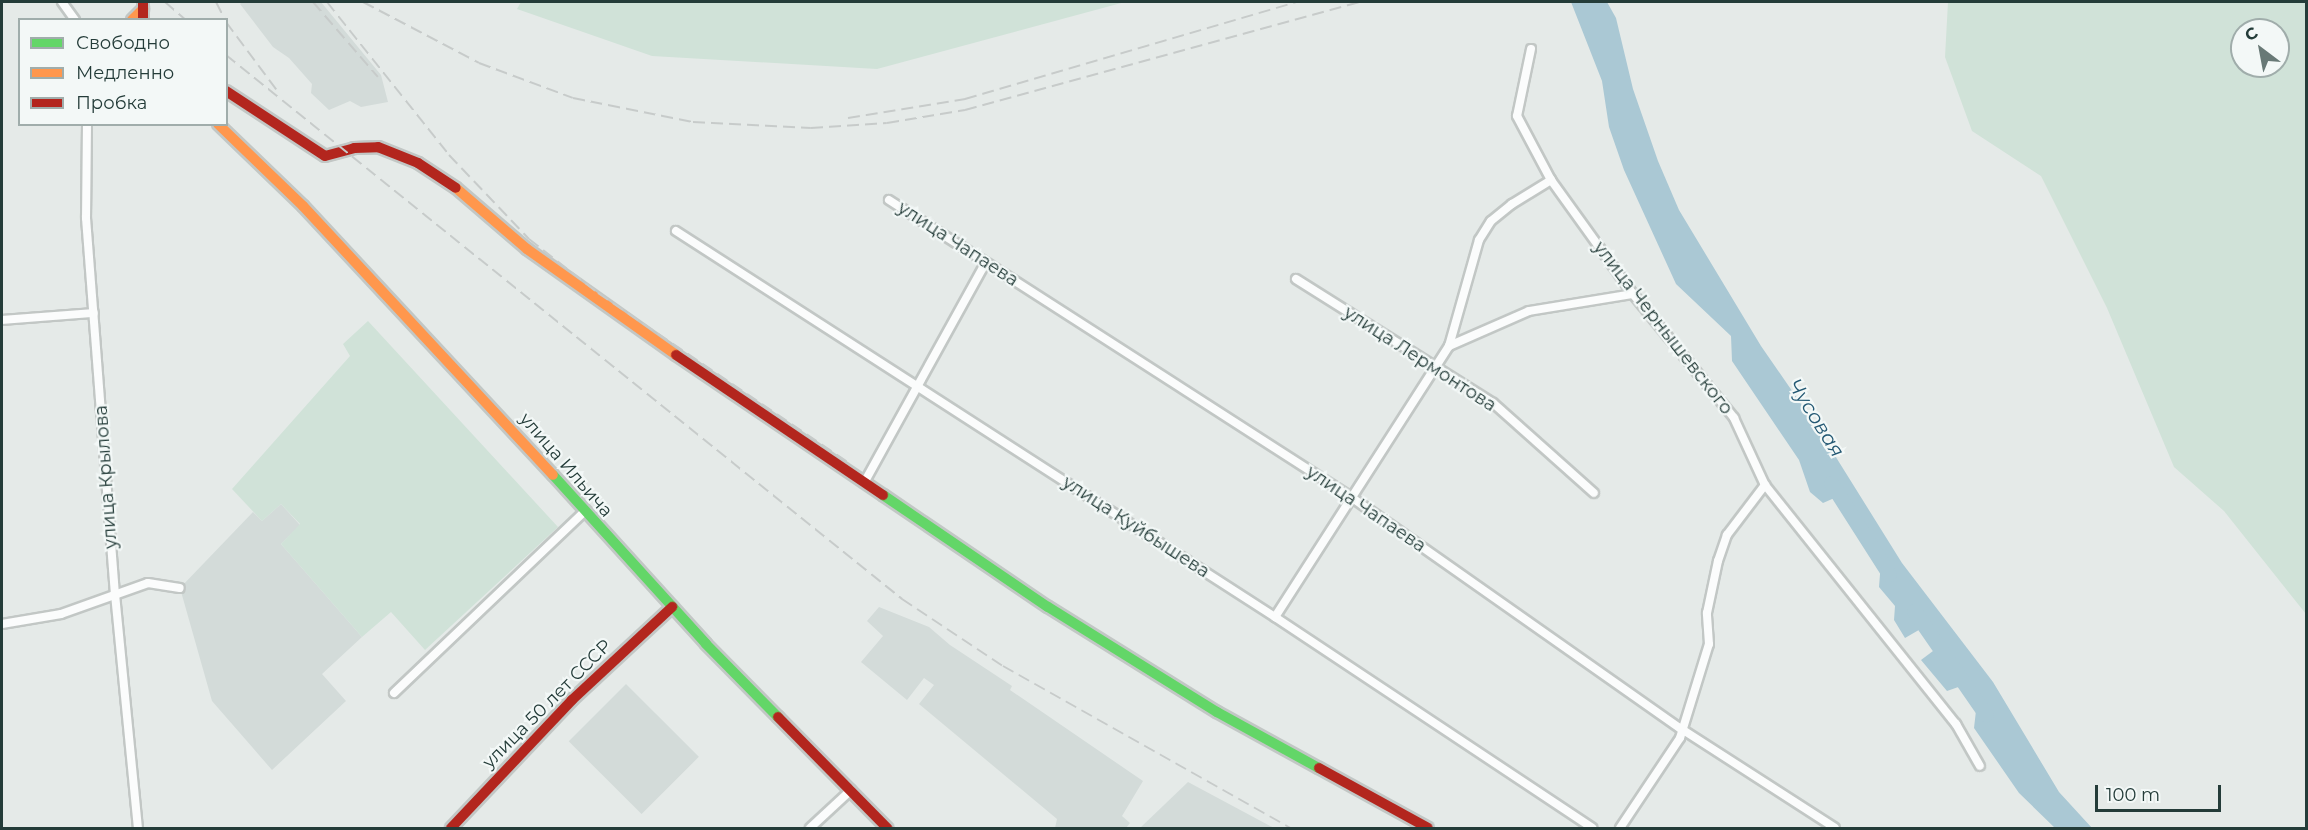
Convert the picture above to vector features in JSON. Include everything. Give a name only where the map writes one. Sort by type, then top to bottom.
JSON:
[{"type":"street","points":[[62,2],[74,18]]},
{"type":"street","name":"улица Чернышевского","points":[[1531,49],[1517,116],[1551,180],[1634,294],[1734,418],[1765,486],[1956,724],[1980,766]]},
{"type":"street","points":[[228,92],[325,156],[378,147],[418,163],[472,199],[537,256],[864,483],[1113,649],[1217,712],[1428,828]]},
{"type":"street","name":"улица Крылова","points":[[87,126],[86,218],[115,594],[138,828]]},
{"type":"street","name":"улица Ильича","points":[[220,126],[303,206],[479,392],[672,607],[887,828]]},
{"type":"street","points":[[1275,617],[1449,346],[1479,240],[1491,221],[1512,204],[1551,180]]},
{"type":"street","name":"улица Чапаева","points":[[890,200],[1351,497],[1680,728],[1835,828]]},
{"type":"street","name":"улица Куйбышева","points":[[676,231],[1275,617],[1592,828]]},
{"type":"street","points":[[864,483],[986,262]]},
{"type":"street","name":"улица Лермонтова","points":[[1296,279],[1493,403],[1593,493]]},
{"type":"street","points":[[1449,346],[1528,311],[1634,294]]},
{"type":"street","points":[[2,320],[94,313]]},
{"type":"street","points":[[1620,828],[1672,754],[1709,644],[1707,613],[1718,561],[1727,535],[1765,486]]},
{"type":"street","points":[[394,693],[585,512]]},
{"type":"street","points":[[2,624],[61,614],[148,583],[180,588]]},
{"type":"street","name":"улица 50 лет СССР","points":[[455,827],[564,708],[672,607]]},
{"type":"street","points":[[810,828],[851,790]]},
{"type":"shaded area","points":[[242,2],[321,2],[381,75],[388,102],[361,107],[350,101],[329,110],[311,93],[312,84],[289,58],[273,47],[240,4]]},
{"type":"shaded area","points":[[281,504],[300,525],[281,544],[362,637],[322,674],[346,701],[272,770],[212,701],[180,588],[253,512],[262,521]]},
{"type":"shaded area","points":[[879,607],[929,627],[950,645],[1012,686],[1010,690],[1143,781],[1122,816],[1130,823],[1126,828],[1055,828],[1057,819],[919,704],[934,685],[924,678],[907,700],[861,662],[883,636],[867,621]]},
{"type":"shaded area","points":[[626,684],[699,757],[642,814],[569,741]]},
{"type":"shaded area","points":[[1188,782],[1274,828],[1140,828]]},
{"type":"green space","points":[[521,2],[1125,2],[877,69],[652,56],[517,9]]},
{"type":"green space","points":[[1948,2],[2306,2],[2306,614],[2224,511],[2174,467],[2107,308],[2041,176],[1972,131],[1945,57]]},
{"type":"green space","points":[[368,321],[558,527],[425,650],[391,612],[362,637],[281,544],[300,524],[281,504],[262,521],[232,489],[350,356],[343,344]]},
{"type":"water","points":[[1571,2],[1607,2],[1616,18],[1633,89],[1658,161],[1679,210],[1761,346],[1819,430],[1902,563],[1993,682],[2059,792],[2092,828],[2055,828],[2019,793],[1974,728],[1977,702],[1964,685],[1947,691],[1921,660],[1937,648],[1924,627],[1905,638],[1894,620],[1895,606],[1879,587],[1881,561],[1839,496],[1823,503],[1810,492],[1799,460],[1732,361],[1731,336],[1676,284],[1624,170],[1609,127],[1602,81]]},
{"type":"waterway","name":"Чусовая","points":[[1831,483],[1889,574]]},
{"type":"waterway","name":"Чусовая","points":[[1914,611],[1986,715]]},
{"type":"railway","points":[[165,2],[184,18]]},
{"type":"railway","points":[[216,2],[224,18]]},
{"type":"railway","points":[[313,2],[378,77]]},
{"type":"railway","points":[[327,2],[449,155],[529,239],[598,293],[848,462]]},
{"type":"railway","points":[[363,2],[479,63],[573,98],[693,122],[811,128],[887,123],[965,110],[1361,2]]},
{"type":"railway","points":[[848,118],[965,99],[1297,2]]},
{"type":"railway","points":[[228,25],[276,89]]},
{"type":"railway","points":[[228,57],[902,599],[1003,666],[1291,828]]},
{"type":"traffic: fast","points":[[553,475],[706,644],[778,717]]},
{"type":"traffic: fast","points":[[883,495],[1048,607],[1217,712],[1319,768]]},
{"type":"traffic: slow","points":[[134,18],[143,9]]},
{"type":"traffic: slow","points":[[220,126],[303,206],[553,475]]},
{"type":"traffic: slow","points":[[456,188],[527,249],[676,355]]},
{"type":"traffic: jam","points":[[143,2],[143,18]]},
{"type":"traffic: jam","points":[[228,92],[325,156],[354,148],[378,147],[418,163],[456,188]]},
{"type":"traffic: jam","points":[[676,355],[883,495]]},
{"type":"traffic: jam","points":[[451,828],[572,700],[672,607]]},
{"type":"traffic: jam","points":[[778,717],[887,828]]},
{"type":"traffic: jam","points":[[1319,768],[1428,828]]}]
